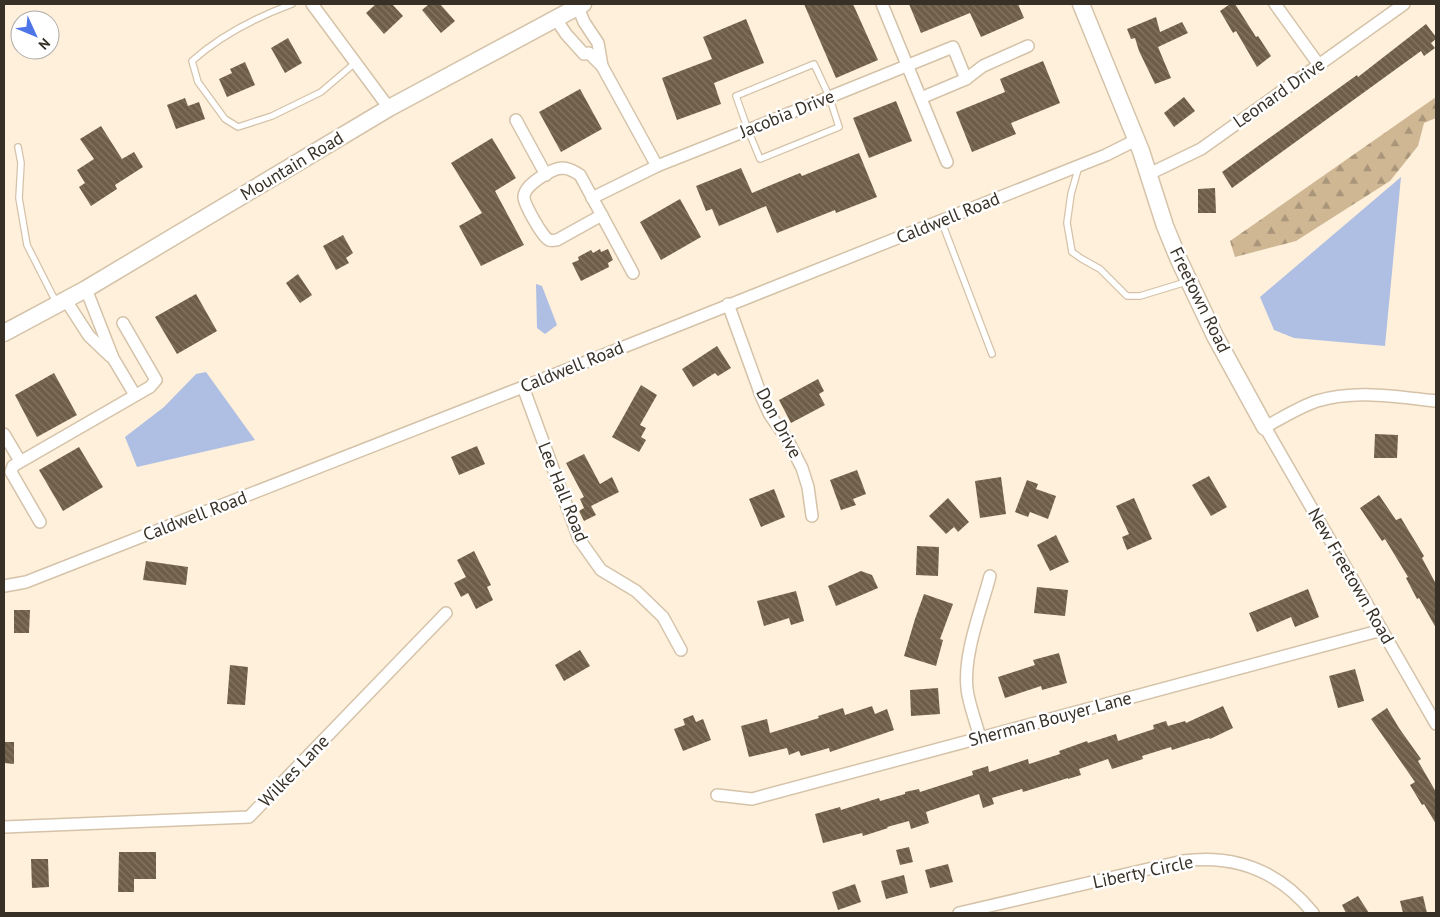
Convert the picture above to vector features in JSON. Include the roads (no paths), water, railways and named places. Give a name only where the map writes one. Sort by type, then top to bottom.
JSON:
[{"type":"main road","name":"Freetown Road","points":[[1081,4],[1136,140],[1170,239],[1188,281],[1215,336],[1266,427]]},
{"type":"main road","name":"Mountain Road","points":[[4,333],[86,289],[389,108],[580,6]]},
{"type":"street","points":[[312,4],[389,108]]},
{"type":"street","points":[[882,4],[947,162]]},
{"type":"street","points":[[1275,4],[1320,65]]},
{"type":"street","name":"Leonard Drive","points":[[1149,174],[1200,149],[1404,4]]},
{"type":"street","points":[[580,6],[584,22],[598,43],[602,66]]},
{"type":"street","points":[[556,19],[566,34],[584,54],[589,53],[602,66],[657,166]]},
{"type":"street","points":[[921,98],[966,79],[983,66],[1028,46]]},
{"type":"street","name":"Jacobia Drive","points":[[592,198],[657,166],[953,47],[966,79]]},
{"type":"street","points":[[516,120],[546,175]]},
{"type":"street","name":"Caldwell Road","points":[[4,586],[26,582],[523,387],[1079,166],[1136,140]]},
{"type":"street","points":[[602,215],[557,240],[550,241],[544,237],[525,204],[524,196],[526,190],[533,182],[561,168],[571,169],[580,175],[592,198],[602,215],[633,273]]},
{"type":"street","points":[[86,289],[113,358],[135,396]]},
{"type":"street","points":[[61,301],[88,336],[113,358]]},
{"type":"street","name":"Don Drive","points":[[728,304],[762,398],[770,415],[787,438],[802,468],[808,487],[812,516]]},
{"type":"street","points":[[40,522],[11,472],[17,464],[150,387],[156,380],[123,323]]},
{"type":"street","name":"Lee Hall Road","points":[[523,387],[579,539],[601,570],[636,591],[663,617],[681,650]]},
{"type":"street","points":[[1266,427],[1303,407],[1334,397],[1369,395],[1436,401]]},
{"type":"street","name":"New Freetown Road","points":[[1266,427],[1436,724]]},
{"type":"street","points":[[4,434],[17,464]]},
{"type":"street","points":[[980,738],[968,690],[967,665],[990,576]]},
{"type":"street","name":"Wilkes Lane","points":[[4,827],[249,817],[446,613]]},
{"type":"street","name":"Sherman Bouyer Lane","points":[[717,795],[752,799],[1382,630]]},
{"type":"street","name":"Liberty Circle","points":[[959,913],[1182,861],[1202,859],[1224,860],[1261,871],[1283,883],[1313,913]]},
{"type":"lane","points":[[292,4],[274,11],[228,35],[192,61],[198,82],[225,120],[238,127],[272,116],[320,92],[356,62]]},
{"type":"lane","points":[[814,64],[828,96],[838,127],[760,159],[748,130],[736,96],[814,64]]},
{"type":"lane","points":[[18,147],[21,163],[18,198],[27,245],[61,301]]},
{"type":"lane","points":[[1079,166],[1071,194],[1067,223],[1072,252],[1100,269],[1127,296],[1140,296],[1188,281]]},
{"type":"lane","points":[[941,220],[992,354]]},
{"type":"water","points":[[1401,177],[1385,346],[1294,338],[1274,330],[1260,297]]},
{"type":"water","points":[[536,284],[542,286],[557,325],[545,334],[537,328]]},
{"type":"water","points":[[206,372],[255,440],[137,467],[125,437],[164,407],[196,374]]}]
